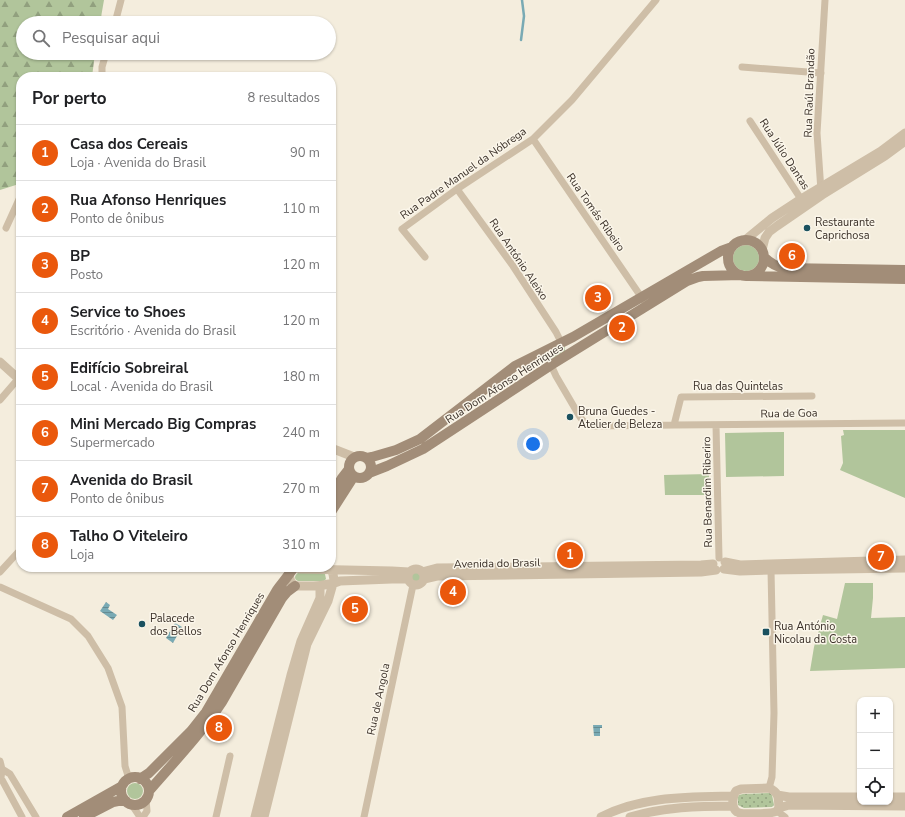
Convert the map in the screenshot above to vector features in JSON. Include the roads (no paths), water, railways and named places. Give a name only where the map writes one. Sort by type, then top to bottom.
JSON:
[{"type":"main road","name":"Rua Dom Afonso Henriques","points":[[352,473],[361,478],[423,449],[578,349],[644,302],[721,251],[744,241]]},
{"type":"main road","points":[[744,241],[754,243],[758,246],[769,262],[783,268],[905,270]]},
{"type":"main road","points":[[732,247],[729,252],[729,263],[736,273],[744,276],[905,278]]},
{"type":"main road","name":"Rua Dom Afonso Henriques","points":[[354,457],[361,455],[367,458],[372,458],[396,450],[420,439],[507,371],[523,361],[687,281],[698,277],[753,275],[758,272],[761,267],[763,262],[763,253]]},
{"type":"main road","points":[[573,337],[577,340],[578,349]]},
{"type":"main road","points":[[539,354],[539,363],[542,366],[549,367]]},
{"type":"main road","points":[[336,503],[352,473],[350,462],[354,457]]},
{"type":"main road","points":[[367,458],[371,463],[371,470],[369,473]]},
{"type":"main road","points":[[336,488],[342,478],[352,473]]},
{"type":"main road","name":"Rua Dom Afonso Henriques","points":[[140,778],[149,773],[191,731],[206,712],[216,698],[277,590],[290,572]]},
{"type":"main road","name":"Rua Dom Afonso Henriques","points":[[84,817],[113,802],[118,801],[140,804],[211,719],[282,598],[295,586]]},
{"type":"main road","points":[[67,817],[114,792],[136,778],[140,778],[146,784],[148,795]]},
{"type":"main road","points":[[126,783],[122,794],[129,803]]},
{"type":"street","points":[[117,16],[121,0]]},
{"type":"street","name":"Rua Padre Manuel da Nóbrega","points":[[425,257],[402,229],[457,189],[533,139],[572,100],[656,0]]},
{"type":"street","name":"Rua Raúl Brandão","points":[[821,191],[817,133],[825,0]]},
{"type":"street","points":[[102,72],[104,60]]},
{"type":"street","points":[[742,67],[821,73]]},
{"type":"street","name":"Rua Júlio Dantas","points":[[750,121],[801,199]]},
{"type":"street","name":"Rua Dom Afonso Henriques","points":[[763,253],[765,238],[769,232],[821,191],[905,133]]},
{"type":"street","name":"Rua Tomás Ribeiro","points":[[533,139],[644,302]]},
{"type":"street","name":"Rua Dom Afonso Henriques","points":[[744,241],[772,218],[801,199],[821,191],[885,156],[905,142]]},
{"type":"street","name":"Rua António Aleixo","points":[[457,189],[513,266],[561,342]]},
{"type":"street","points":[[6,228],[16,206]]},
{"type":"street","points":[[0,362],[16,376]]},
{"type":"street","points":[[549,367],[556,376],[580,417],[588,425],[674,426]]},
{"type":"street","points":[[0,400],[16,384]]},
{"type":"street","name":"Rua das Quintelas","points":[[674,426],[681,397],[812,396]]},
{"type":"street","name":"Rua de Goa","points":[[674,426],[905,423]]},
{"type":"street","name":"Rua Benardim Riberiro","points":[[716,425],[719,564]]},
{"type":"street","points":[[336,450],[354,457]]},
{"type":"street","points":[[0,572],[16,554]]},
{"type":"street","name":"Avenida do Brasil","points":[[410,579],[414,569],[417,569],[423,575],[437,576],[701,572],[719,564],[905,560]]},
{"type":"street","name":"Avenida do Brasil","points":[[719,564],[740,571],[905,568]]},
{"type":"street","name":"Avenida do Brasil","points":[[336,570],[392,571],[410,579],[418,585],[420,584],[423,575]]},
{"type":"street","points":[[769,788],[772,777],[774,713],[771,570]]},
{"type":"street","points":[[292,572],[291,582],[295,586]]},
{"type":"street","points":[[264,817],[307,644],[328,601],[334,577],[332,572]]},
{"type":"street","name":"Avenida do Brasil","points":[[295,586],[320,586],[340,581],[410,579]]},
{"type":"street","name":"Rua de Angola","points":[[364,817],[410,579]]},
{"type":"street","points":[[255,817],[297,654],[301,641],[320,598],[320,586]]},
{"type":"street","points":[[0,587],[71,619],[88,636],[108,668],[122,707],[126,783]]},
{"type":"street","points":[[216,817],[230,756]]},
{"type":"street","points":[[0,761],[1,778],[22,817]]},
{"type":"street","points":[[1,769],[10,774],[36,817]]},
{"type":"street","points":[[857,797],[789,797],[778,795],[769,788],[741,789],[736,791],[733,796],[733,806],[737,812],[742,814],[770,813],[789,805],[905,806]]},
{"type":"street","points":[[143,817],[147,811],[148,795]]},
{"type":"street","points":[[778,795],[778,810],[785,817]]},
{"type":"street","points":[[601,817],[610,812],[649,802],[683,797],[733,796]]},
{"type":"street","points":[[893,797],[905,797]]},
{"type":"street","points":[[129,803],[140,817]]},
{"type":"street","points":[[630,817],[666,809],[684,807],[733,806]]},
{"type":"water","points":[[106,602],[110,605],[108,609],[117,615],[113,620],[100,611]]},
{"type":"water","points":[[175,623],[182,627],[173,643],[166,638]]},
{"type":"water","points":[[593,725],[602,725],[602,728],[600,728],[600,736],[594,736]]},
{"type":"waterway","points":[[521,40],[524,16],[522,0]]},
{"type":"place","name":"Restaurante Caprichosa","points":[[807,228]]},
{"type":"place","name":"Mini Mercado Big Compras","points":[[792,256]]},
{"type":"place","name":"BP","points":[[598,298]]},
{"type":"place","name":"Rua Afonso Henriques","points":[[622,328]]},
{"type":"place","name":"Bruna Guedes - Atelier de Beleza","points":[[570,417]]},
{"type":"place","name":"Casa dos Cereais","points":[[570,555]]},
{"type":"place","name":"Avenida do Brasil","points":[[881,557]]},
{"type":"place","name":"Service to Shoes","points":[[453,592]]},
{"type":"place","name":"Edifício Sobreiral","points":[[355,609]]},
{"type":"place","name":"Palacede dos Bellos","points":[[142,624]]},
{"type":"place","name":"Rua António Nicolau da Costa","points":[[766,632]]},
{"type":"place","name":"Talho O Viteleiro","points":[[219,728]]}]
